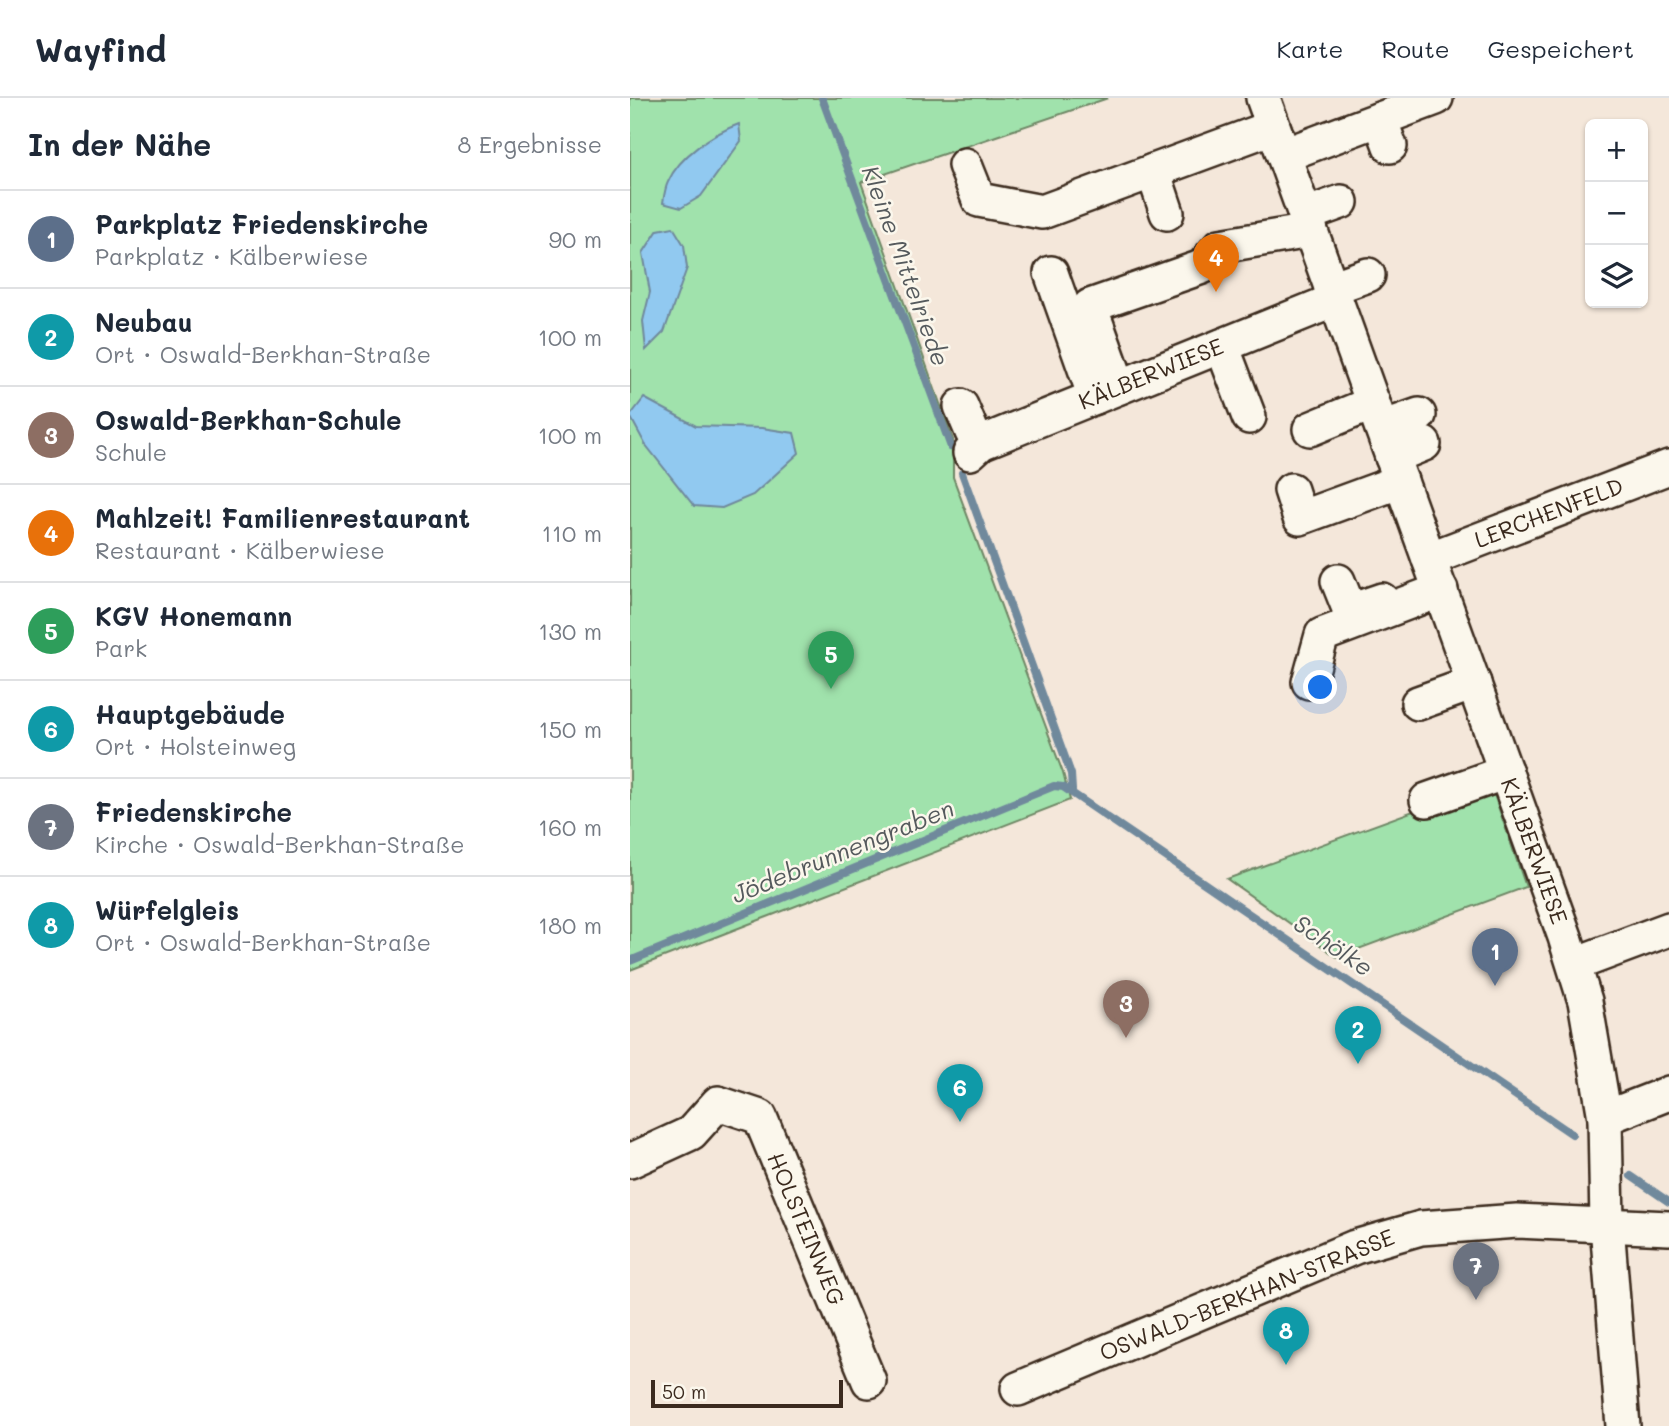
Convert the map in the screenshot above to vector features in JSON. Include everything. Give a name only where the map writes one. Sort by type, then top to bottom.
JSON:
[{"type":"street","points":[[965,165],[979,200],[1042,212],[1153,171],[1275,131],[1385,133],[1436,98]]},
{"type":"street","points":[[1220,163],[1275,131]]},
{"type":"street","name":"KÄLBERWIESE","points":[[1275,131],[1575,964],[1588,1013],[1605,1118],[1607,1225],[1623,1426]]},
{"type":"street","points":[[1153,171],[1167,213]]},
{"type":"street","points":[[1107,392],[1090,306],[1202,267],[1220,246],[1298,233],[1307,221],[1341,202]]},
{"type":"street","points":[[1331,287],[1364,267]]},
{"type":"street","points":[[1051,273],[1107,392]]},
{"type":"street","name":"KÄLBERWIESE","points":[[961,406],[976,448],[1222,345],[1331,287]]},
{"type":"street","points":[[1222,345],[1250,417]]},
{"type":"street","points":[[1310,429],[1390,452]]},
{"type":"street","points":[[1291,490],[1300,518],[1422,430]]},
{"type":"street","points":[[1317,522],[1390,452]]},
{"type":"street","name":"LERCHENFELD","points":[[1436,576],[1669,467]]},
{"type":"street","points":[[1338,581],[1350,611],[1436,576]]},
{"type":"street","points":[[1309,682],[1322,635],[1436,576]]},
{"type":"street","points":[[1418,703],[1474,683]]},
{"type":"street","points":[[1427,800],[1506,772]]},
{"type":"street","points":[[1575,964],[1669,929]]},
{"type":"street","points":[[1605,1118],[1669,1093]]},
{"type":"street","name":"HOLSTEINWEG","points":[[630,1161],[691,1133],[718,1103],[760,1117],[869,1381]]},
{"type":"street","name":"OSWALD-BERKHAN-STRASSE","points":[[1018,1389],[1354,1247],[1421,1228],[1517,1221],[1669,1228]]},
{"type":"green space","points":[[630,98],[1108,98],[861,182],[953,440],[953,477],[1063,773],[1070,800],[630,970]]},
{"type":"green space","points":[[1490,783],[1526,887],[1337,957],[1227,879]]},
{"type":"water","points":[[739,124],[741,141],[701,196],[681,208],[663,203],[667,184],[680,163],[708,139]]},
{"type":"water","points":[[673,227],[684,245],[687,268],[664,332],[646,350],[643,321],[650,292],[643,253],[658,230]]},
{"type":"water","points":[[644,398],[696,426],[762,428],[794,433],[799,453],[753,495],[722,508],[694,506],[645,444],[630,416]]},
{"type":"waterway","name":"Kleine Mittelriede","points":[[822,98],[951,447]]},
{"type":"waterway","name":"Kleine Mittelriede","points":[[962,473],[1071,774],[1072,790]]},
{"type":"waterway","name":"Schölke","points":[[630,961],[1054,786],[1063,787],[1572,1134]]},
{"type":"waterway","name":"Schölke","points":[[1631,1176],[1669,1202]]},
{"type":"place","name":"Mahlzeit! Familienrestaurant","points":[[1216,292]]},
{"type":"place","name":"KGV Honemann","points":[[831,689]]},
{"type":"place","name":"Parkplatz Friedenskirche","points":[[1495,986]]},
{"type":"place","name":"Oswald-Berkhan-Schule","points":[[1126,1038]]},
{"type":"place","name":"Neubau","points":[[1358,1064]]},
{"type":"place","name":"Hauptgebäude","points":[[960,1122]]},
{"type":"place","name":"Friedenskirche","points":[[1476,1300]]},
{"type":"place","name":"Würfelgleis","points":[[1286,1365]]},
{"type":"water label","name":"Jödebrunnengraben","points":[[843,852]]}]
